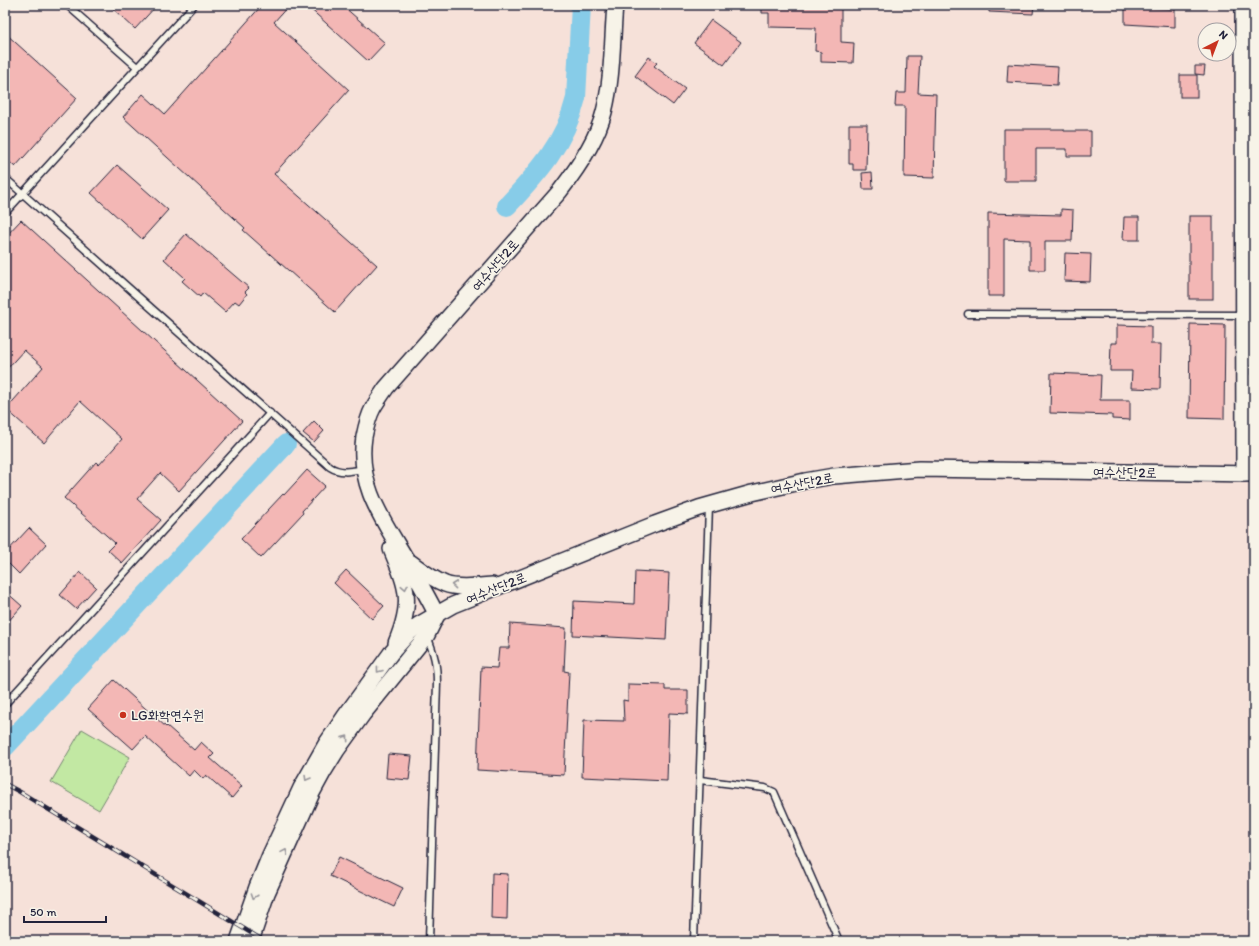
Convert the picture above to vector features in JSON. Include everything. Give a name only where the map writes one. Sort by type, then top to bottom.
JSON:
[{"type":"street","name":"여수산단2로","points":[[615,5],[610,79],[604,111],[597,131],[571,178],[386,388],[373,408],[367,425],[364,443],[364,469],[370,493],[385,523],[437,615],[453,605],[655,524],[709,505],[752,493],[805,481],[834,476],[891,470],[920,469],[1249,474]]},
{"type":"street","points":[[1243,5],[1249,85],[1249,290],[1244,315],[1249,474]]},
{"type":"street","points":[[385,523],[387,538],[403,579],[407,598],[405,618],[392,653]]},
{"type":"street","points":[[406,559],[446,585],[469,586],[506,583]]},
{"type":"street","points":[[238,941],[257,887],[301,788],[326,744],[392,653],[409,633],[418,625],[437,615]]},
{"type":"street","points":[[251,941],[267,893],[312,793],[324,771],[337,750],[364,714],[427,634],[437,615]]},
{"type":"lane","points":[[67,5],[137,67]]},
{"type":"lane","points":[[5,213],[194,5]]},
{"type":"lane","points":[[5,178],[335,470],[348,472],[364,469]]},
{"type":"lane","points":[[968,314],[1244,315]]},
{"type":"lane","points":[[5,704],[270,413]]},
{"type":"lane","points":[[694,941],[709,505]]},
{"type":"lane","points":[[427,634],[437,667],[429,941]]},
{"type":"lane","points":[[700,780],[765,788],[774,792],[839,941]]},
{"type":"shaded area","points":[[5,5],[1254,5],[1254,941],[5,941]]},
{"type":"green space","points":[[82,729],[130,757],[99,810],[51,782]]},
{"type":"building","points":[[109,5],[157,5],[135,29]]},
{"type":"building","points":[[262,5],[289,5],[274,22],[349,90],[274,174],[377,265],[335,312],[243,230],[245,228],[123,117],[143,94],[165,114]]},
{"type":"building","points":[[306,5],[342,5],[385,43],[368,61]]},
{"type":"building","points":[[762,5],[841,5],[841,42],[854,43],[853,63],[821,62],[821,52],[815,51],[816,28],[769,27],[769,13],[762,13]]},
{"type":"building","points":[[989,5],[1034,5],[1033,14],[989,12]]},
{"type":"building","points":[[1125,6],[1175,9],[1175,27],[1125,24]]},
{"type":"building","points":[[711,20],[741,42],[724,65],[694,43]]},
{"type":"building","points":[[5,33],[77,98],[15,167],[5,158]]},
{"type":"building","points":[[907,56],[920,56],[918,93],[936,94],[934,178],[904,177],[905,106],[895,106],[896,93],[906,93]]},
{"type":"building","points":[[649,57],[657,63],[654,66],[685,89],[673,105],[635,76]]},
{"type":"building","points":[[1008,64],[1058,67],[1057,85],[1007,82]]},
{"type":"building","points":[[1195,66],[1205,66],[1204,75],[1195,74]]},
{"type":"building","points":[[1180,75],[1197,75],[1197,97],[1180,97]]},
{"type":"building","points":[[849,124],[867,124],[866,170],[853,170],[853,164],[849,164]]},
{"type":"building","points":[[1004,129],[1064,129],[1064,131],[1091,131],[1091,156],[1067,156],[1067,149],[1036,149],[1036,181],[1004,181]]},
{"type":"building","points":[[117,165],[168,210],[142,239],[91,193]]},
{"type":"building","points":[[872,172],[873,189],[863,189],[862,173]]},
{"type":"building","points":[[1061,209],[1073,210],[1072,241],[1045,241],[1045,270],[1030,270],[1030,240],[1004,239],[1004,296],[988,296],[988,213],[1061,215]]},
{"type":"building","points":[[1189,216],[1213,216],[1213,299],[1189,299]]},
{"type":"building","points":[[1124,217],[1139,217],[1139,240],[1123,240]]},
{"type":"building","points":[[21,220],[242,421],[179,491],[160,473],[137,499],[161,520],[122,563],[108,550],[115,543],[64,498],[96,462],[99,465],[122,439],[80,401],[44,443],[6,409],[43,367],[24,350],[5,371],[5,237]]},
{"type":"building","points":[[186,234],[249,288],[245,292],[247,294],[239,304],[235,301],[225,312],[203,293],[200,297],[182,281],[185,278],[164,259]]},
{"type":"building","points":[[1065,253],[1091,254],[1090,282],[1064,281]]},
{"type":"building","points":[[1190,324],[1225,325],[1224,419],[1189,418]]},
{"type":"building","points":[[1117,325],[1151,326],[1151,344],[1161,344],[1160,389],[1131,388],[1132,371],[1110,371],[1111,343],[1117,343]]},
{"type":"building","points":[[1051,373],[1101,375],[1100,400],[1130,400],[1130,420],[1112,419],[1112,415],[1050,413]]},
{"type":"building","points":[[314,421],[324,431],[314,442],[303,433]]},
{"type":"building","points":[[307,470],[325,486],[302,511],[303,513],[261,558],[241,539]]},
{"type":"building","points":[[29,528],[46,544],[19,574],[5,560],[5,554]]},
{"type":"building","points":[[346,570],[384,606],[372,619],[334,583]]},
{"type":"building","points":[[635,571],[669,573],[666,640],[573,635],[574,601],[634,604]]},
{"type":"building","points":[[80,572],[96,587],[76,609],[60,595]]},
{"type":"building","points":[[5,591],[22,606],[5,625]]},
{"type":"building","points":[[510,624],[566,628],[564,671],[569,672],[564,775],[477,770],[481,667],[497,668],[499,648],[509,648]]},
{"type":"building","points":[[114,680],[194,750],[201,742],[214,754],[210,758],[242,786],[232,798],[206,775],[203,779],[194,770],[189,776],[145,736],[133,749],[88,709]]},
{"type":"building","points":[[628,684],[665,685],[665,690],[688,690],[688,714],[669,713],[667,781],[582,777],[584,720],[624,721],[623,700],[628,701]]},
{"type":"building","points":[[388,754],[412,756],[409,780],[386,778]]},
{"type":"building","points":[[339,857],[403,888],[394,907],[330,876]]},
{"type":"building","points":[[492,873],[508,874],[507,919],[491,918]]},
{"type":"waterway","points":[[507,206],[540,169],[558,143],[571,114],[576,98],[581,5]]},
{"type":"waterway","points":[[5,747],[286,444]]},
{"type":"railway","points":[[5,784],[264,941]]},
{"type":"place","name":"LG화학연수원","points":[[123,715]]}]
